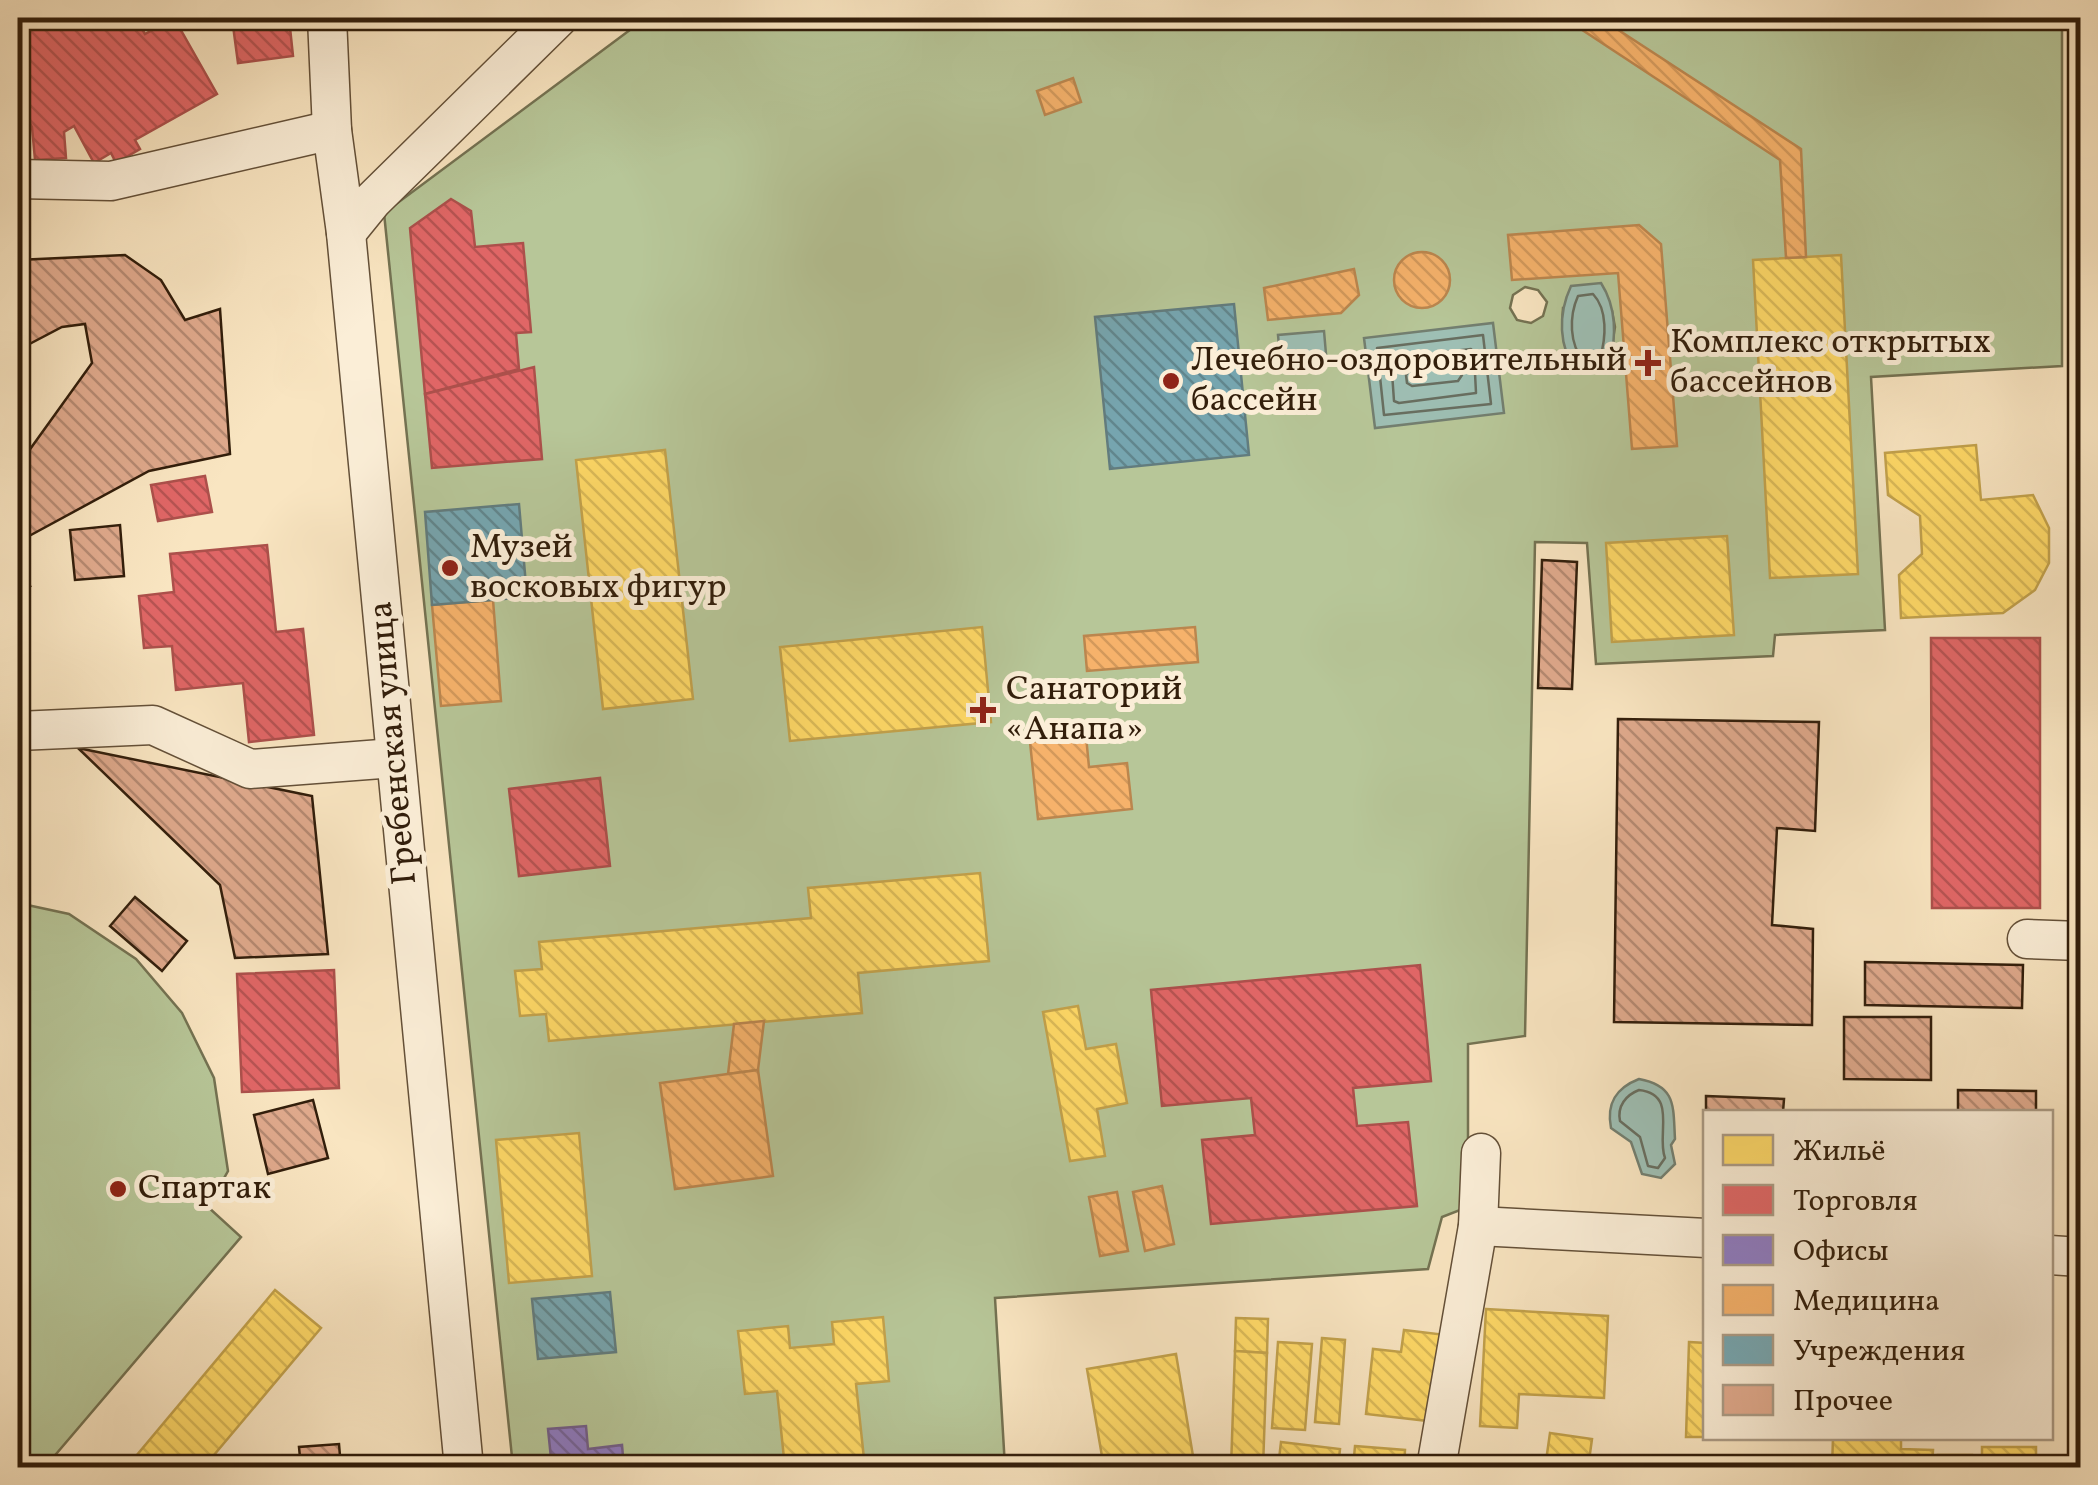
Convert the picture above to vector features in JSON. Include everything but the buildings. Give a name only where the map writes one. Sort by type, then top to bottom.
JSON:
[{"type":"street","name":"Гребенская улица","points":[[327,18],[332,130],[346,233],[464,1468]]},
{"type":"street","points":[[346,233],[372,200],[558,18]]},
{"type":"street","points":[[18,180],[111,182],[332,130]]},
{"type":"street","points":[[18,731],[152,725],[250,768],[394,758]]},
{"type":"street","points":[[2027,939],[2080,941]]},
{"type":"street","points":[[1436,1468],[1478,1226],[1480,1153]]},
{"type":"street","points":[[1478,1226],[1703,1238]]},
{"type":"street","points":[[2053,1256],[2080,1257]]},
{"type":"green space","name":"Санаторий «Анапа»","points":[[646,18],[2062,18],[2062,366],[1871,377],[1885,630],[1775,635],[1773,656],[1596,664],[1587,543],[1535,542],[1525,1036],[1468,1044],[1468,1207],[1442,1217],[1428,1269],[995,1298],[1005,1467],[513,1467],[384,213]],"holes":[[[1525,287],[1538,290],[1547,302],[1543,316],[1531,323],[1517,320],[1510,308],[1513,295]],[[1563,308],[1612,311],[1615,327],[1608,368],[1577,372],[1564,342]]]},
{"type":"green space","name":"Спартак","points":[[18,903],[69,914],[136,959],[182,1013],[214,1078],[228,1171],[208,1207],[241,1237],[45,1467],[18,1467]]},
{"type":"water","points":[[1601,283],[1614,322],[1610,364],[1608,368],[1577,372],[1563,341],[1567,297],[1571,286]]},
{"type":"water","points":[[1493,323],[1504,413],[1375,428],[1364,338]]},
{"type":"water","points":[[1324,331],[1326,354],[1280,357],[1278,335]]},
{"type":"water","points":[[1639,1079],[1660,1087],[1673,1108],[1675,1139],[1671,1145],[1675,1164],[1661,1178],[1642,1174],[1631,1142],[1611,1128],[1614,1097]]},
{"type":"place","name":"Комплекс открытых бассейнов","points":[[1648,363]]},
{"type":"place","name":"Лечебно-оздоровительный бассейн","points":[[1171,381]]},
{"type":"place","name":"Музей восковых фигур","points":[[450,568]]},
{"type":"place","name":"Санаторий «Анапа»","points":[[983,710]]},
{"type":"place","name":"Спартак","points":[[118,1189]]}]
